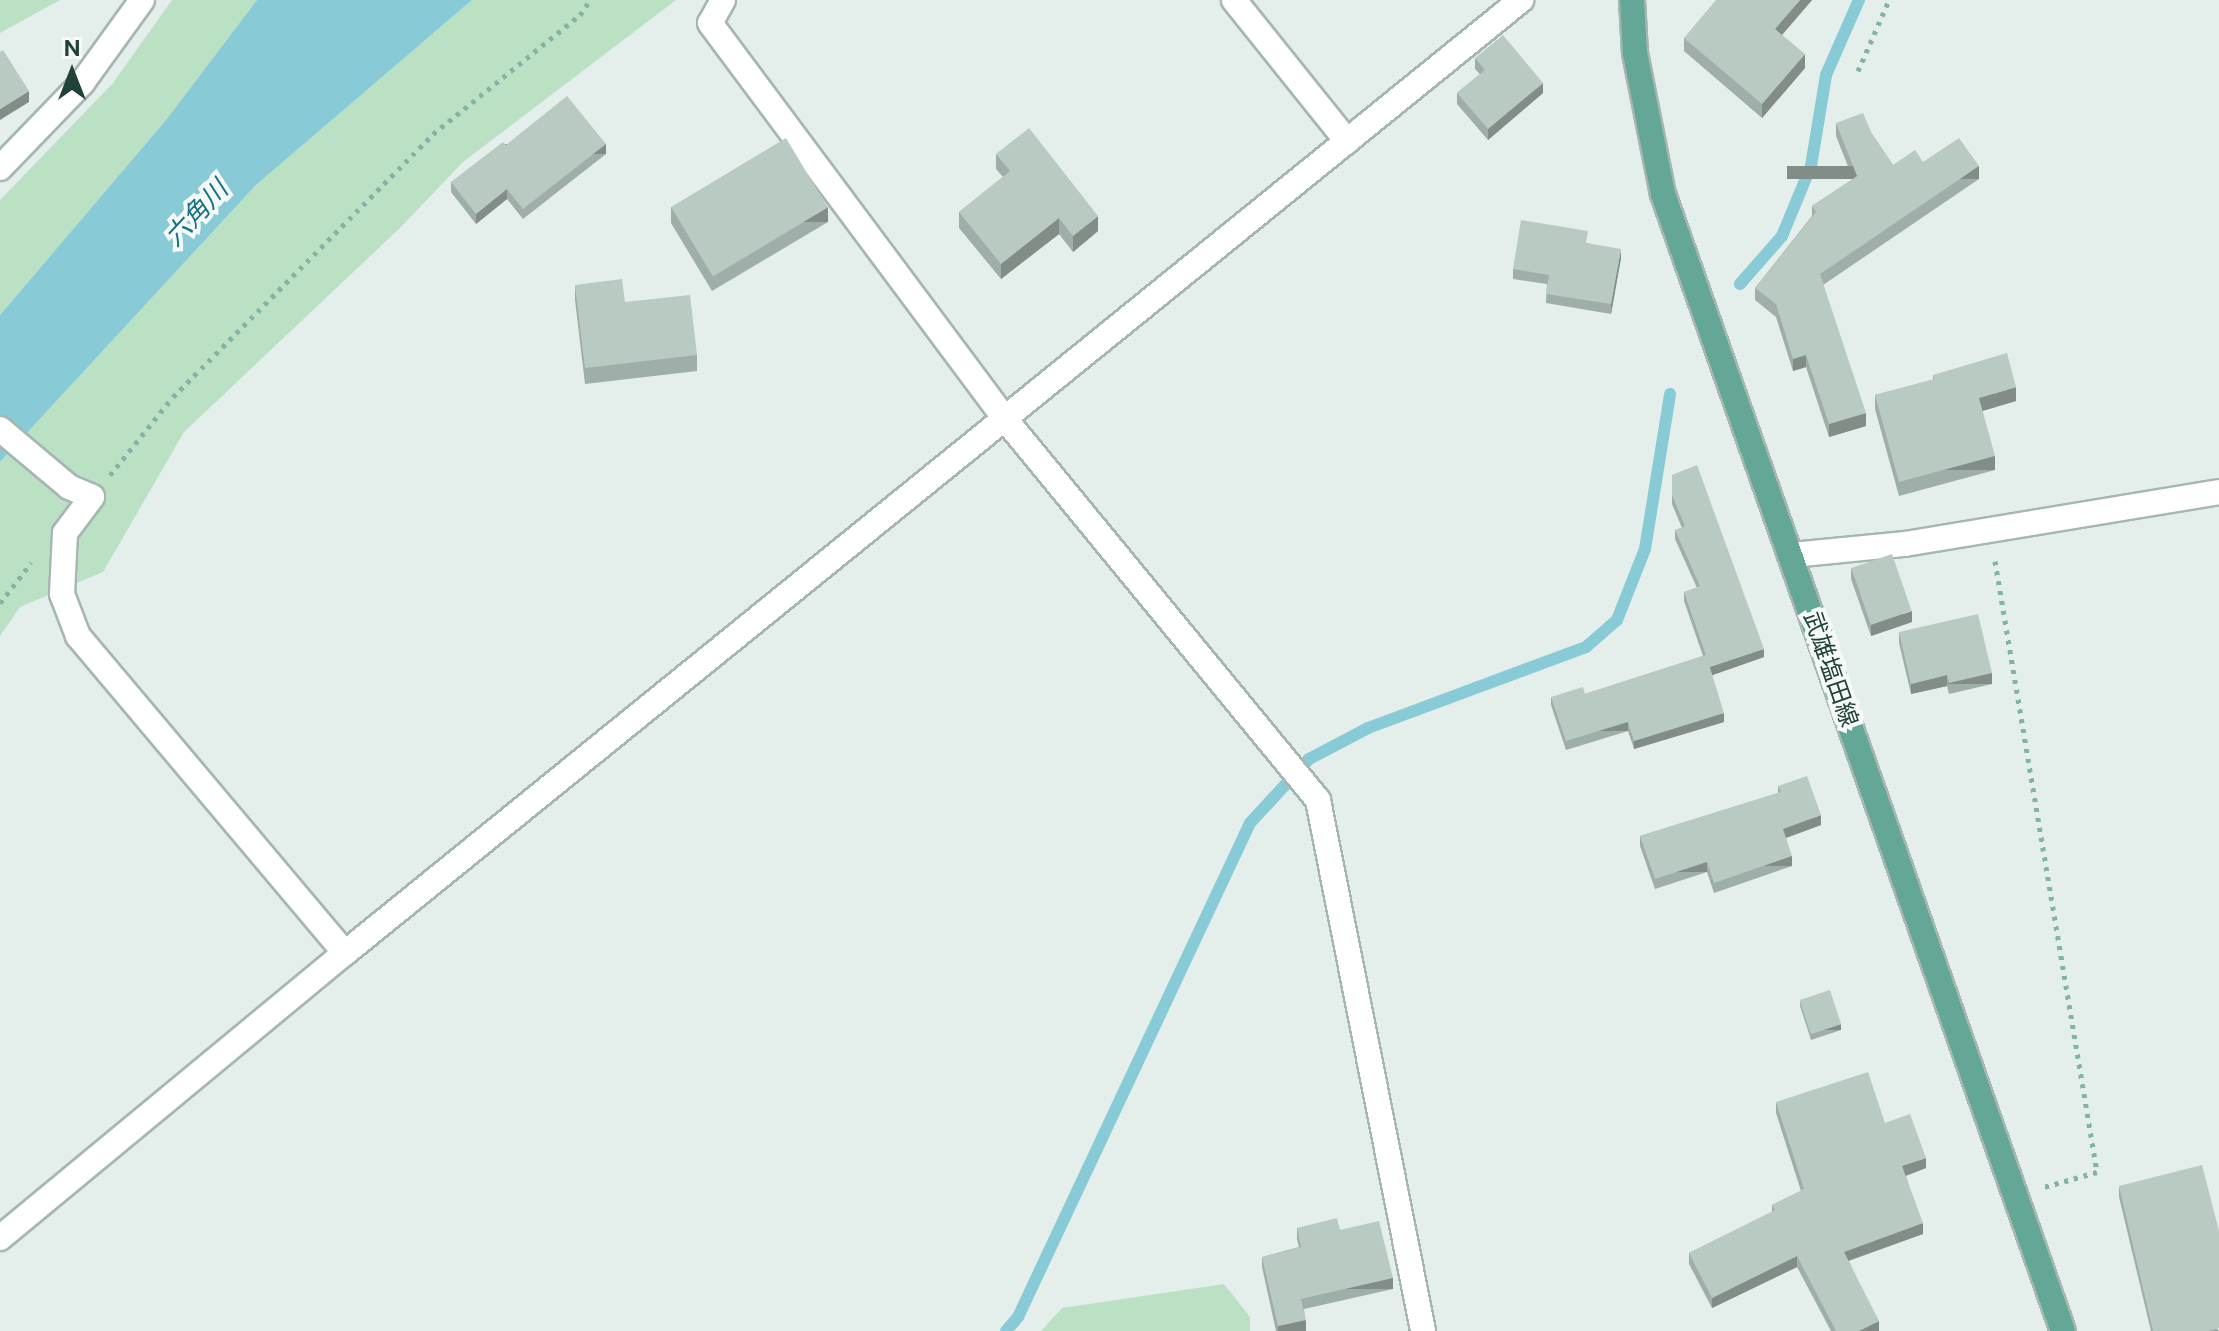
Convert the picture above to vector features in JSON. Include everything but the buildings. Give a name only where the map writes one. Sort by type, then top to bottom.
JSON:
[{"type":"main road","name":"武雄塩田線","points":[[1632,0],[1635,53],[1663,194],[2063,1331]]},
{"type":"street","points":[[0,168],[82,83],[142,0]]},
{"type":"street","points":[[723,0],[710,23],[1005,419],[1318,800],[1423,1331]]},
{"type":"street","points":[[1234,0],[1347,141]]},
{"type":"street","points":[[0,1238],[345,953],[1521,0]]},
{"type":"street","points":[[0,429],[69,487],[92,497],[65,533],[62,594],[78,636],[345,953]]},
{"type":"street","points":[[1792,555],[1905,544],[2219,492]]},
{"type":"path","points":[[92,497],[173,397],[433,134],[580,15],[590,0]]},
{"type":"path","points":[[1858,71],[1889,0]]},
{"type":"path","points":[[1990,530],[2097,1172],[2013,1195]]},
{"type":"green space","points":[[0,0],[60,0],[0,33]]},
{"type":"green space","points":[[172,0],[257,0],[166,120],[0,315],[0,200],[113,83]]},
{"type":"green space","points":[[472,0],[676,0],[463,162],[401,227],[184,432],[103,572],[20,607],[0,636],[0,462],[256,185]]},
{"type":"green space","points":[[1224,1284],[1250,1317],[1250,1331],[1041,1331],[1062,1308]]},
{"type":"water","name":"六角川","points":[[257,0],[472,0],[256,185],[0,462],[0,315],[166,120]]},
{"type":"waterway","points":[[1740,284],[1782,236],[1811,166],[1826,75],[1859,0]]},
{"type":"waterway","points":[[1006,1331],[1018,1317],[1250,823],[1309,759],[1368,728],[1586,647],[1617,620],[1645,549],[1670,394]]}]
